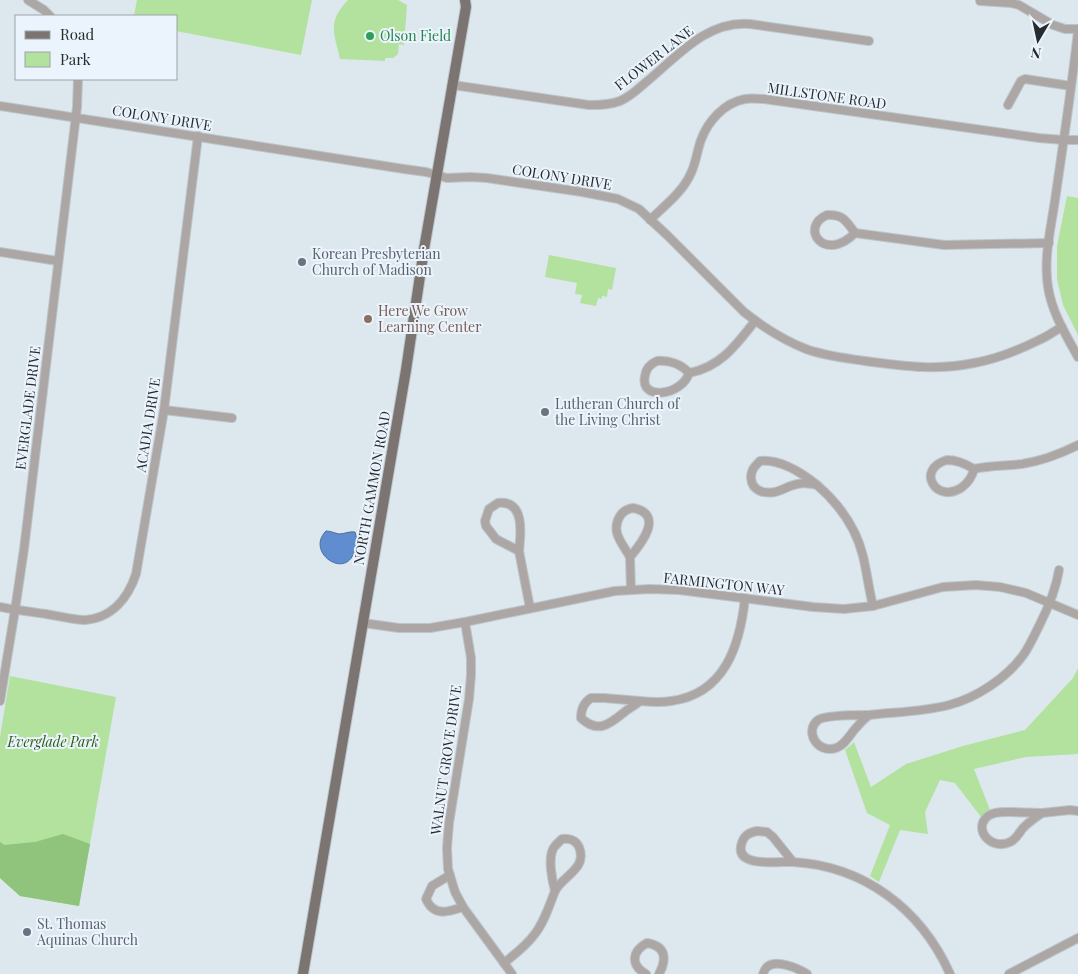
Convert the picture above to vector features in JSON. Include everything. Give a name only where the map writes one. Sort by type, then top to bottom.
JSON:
[{"type":"main road","name":"NORTH GAMMON ROAD","points":[[303,974],[406,370],[424,249],[466,2]]},
{"type":"street","points":[[28,0],[49,15]]},
{"type":"street","points":[[980,1],[1019,5],[1053,25],[1065,29],[1078,30],[1049,243],[1047,271],[1051,299],[1062,327],[1078,357]]},
{"type":"street","name":"FLOWER LANE","points":[[453,85],[589,105],[611,104],[631,95],[697,39],[720,28],[750,24],[869,40]]},
{"type":"street","points":[[1008,105],[1015,90],[1021,81],[1025,79],[1071,86]]},
{"type":"street","name":"EVERGLADE DRIVE","points":[[0,701],[16,610],[24,549],[76,118],[78,80]]},
{"type":"street","name":"MILLSTONE ROAD","points":[[650,220],[676,195],[691,174],[701,139],[716,115],[725,108],[744,99],[764,99],[1064,140],[1078,140]]},
{"type":"street","name":"COLONY DRIVE","points":[[0,106],[411,170],[447,178],[487,178],[610,197],[628,203],[639,210],[668,236],[744,312],[756,321],[785,339],[804,348],[824,354],[908,367],[926,368],[975,363],[1041,340],[1062,327]]},
{"type":"street","name":"ACADIA DRIVE","points":[[0,607],[84,620],[107,613],[121,603],[132,586],[136,574],[164,410],[198,136]]},
{"type":"street","points":[[855,233],[841,244],[832,246],[821,243],[818,240],[815,227],[821,217],[832,214],[845,219],[855,233],[944,245],[1049,243]]},
{"type":"street","points":[[0,252],[58,261]]},
{"type":"street","points":[[689,373],[700,370],[726,356],[756,321]]},
{"type":"street","points":[[657,361],[671,362],[684,368],[689,373],[682,384],[669,392],[652,391],[647,388],[644,382],[647,368],[657,361]]},
{"type":"street","points":[[164,410],[232,418]]},
{"type":"street","points":[[974,469],[973,476],[967,484],[955,492],[939,490],[930,477],[935,465],[948,460],[955,460],[974,469],[985,466],[1022,464],[1055,456],[1078,445]]},
{"type":"street","points":[[817,485],[804,483],[776,492],[762,491],[752,485],[752,472],[760,461],[772,462],[798,472],[817,485],[839,506],[854,532],[862,555],[874,606]]},
{"type":"street","points":[[519,551],[496,540],[490,533],[485,521],[486,516],[491,507],[498,503],[506,503],[513,506],[518,514],[520,524],[519,551],[530,608]]},
{"type":"street","points":[[630,557],[647,532],[649,522],[643,511],[633,508],[623,512],[616,526],[618,536],[630,557],[631,590]]},
{"type":"street","points":[[868,715],[843,744],[836,748],[823,749],[814,739],[812,733],[814,726],[818,720],[824,718],[914,711],[962,701],[982,691],[1008,672],[1023,655],[1034,638],[1050,603],[1059,570]]},
{"type":"street","name":"FARMINGTON WAY","points":[[363,623],[399,628],[430,628],[615,591],[650,588],[834,609],[874,606],[943,587],[976,585],[1026,593],[1078,615]]},
{"type":"street","points":[[640,701],[606,726],[587,724],[582,718],[581,710],[591,698],[661,702],[680,700],[711,684],[722,671],[734,649],[742,622],[745,598]]},
{"type":"street","name":"WALNUT GROVE DRIVE","points":[[465,622],[471,658],[471,675],[469,700],[446,848],[448,869],[455,892],[463,907],[512,974]]},
{"type":"street","points":[[1042,812],[1028,823],[1016,838],[1010,842],[998,844],[991,842],[982,831],[985,820],[993,814],[1011,812],[1078,811]]},
{"type":"street","points":[[793,862],[774,837],[767,832],[758,830],[749,833],[744,838],[741,848],[744,858],[760,862],[793,862],[838,870],[859,878],[890,896],[923,929],[934,944],[950,974]]},
{"type":"street","points":[[504,963],[534,936],[555,891],[578,867],[580,860],[579,847],[570,838],[560,840],[553,849],[551,857],[552,881],[555,891]]},
{"type":"street","points":[[450,875],[432,886],[426,899],[429,906],[434,910],[442,912],[463,907]]},
{"type":"street","points":[[1009,974],[1078,938]]},
{"type":"street","points":[[646,974],[637,968],[634,962],[641,946],[647,943],[658,946],[662,950],[664,956],[659,974]]},
{"type":"street","points":[[763,974],[768,966],[778,964],[794,967],[806,974]]},
{"type":"green space","points":[[137,0],[312,0],[301,55],[178,31],[178,15],[134,15]]},
{"type":"green space","name":"Olson Field","points":[[348,0],[398,0],[407,5],[404,45],[399,44],[398,54],[393,58],[385,58],[385,61],[340,59],[334,28],[337,15]]},
{"type":"green space","points":[[1067,196],[1078,198],[1078,335],[1063,305],[1057,279],[1057,246]]},
{"type":"green space","points":[[549,255],[616,268],[612,290],[608,289],[607,297],[602,296],[602,299],[598,298],[596,306],[580,303],[582,295],[575,294],[577,283],[545,277]]},
{"type":"green space","points":[[1078,668],[1078,754],[1026,757],[974,769],[990,810],[981,817],[955,783],[940,780],[925,812],[928,834],[900,830],[879,882],[870,876],[890,825],[867,813],[845,750],[854,742],[871,787],[906,764],[963,746],[1025,730],[1073,678]]},
{"type":"green space","name":"Everglade Park","points":[[10,676],[116,697],[79,906],[20,896],[0,878],[0,737]]},
{"type":"green space","points":[[63,834],[90,844],[79,906],[20,896],[0,878],[0,842],[4,845],[35,842]]},
{"type":"water","points":[[326,531],[339,534],[355,532],[357,538],[356,547],[348,561],[341,564],[334,563],[323,553],[320,546],[321,539]]},
{"type":"place","name":"Olson Field","points":[[370,36]]},
{"type":"place","name":"Korean Presbyterian Church of Madison","points":[[302,262]]},
{"type":"place","name":"Here We Grow Learning Center","points":[[368,319]]},
{"type":"place","name":"Lutheran Church of the Living Christ","points":[[545,412]]},
{"type":"place","name":"St. Thomas Aquinas Church","points":[[27,932]]}]
